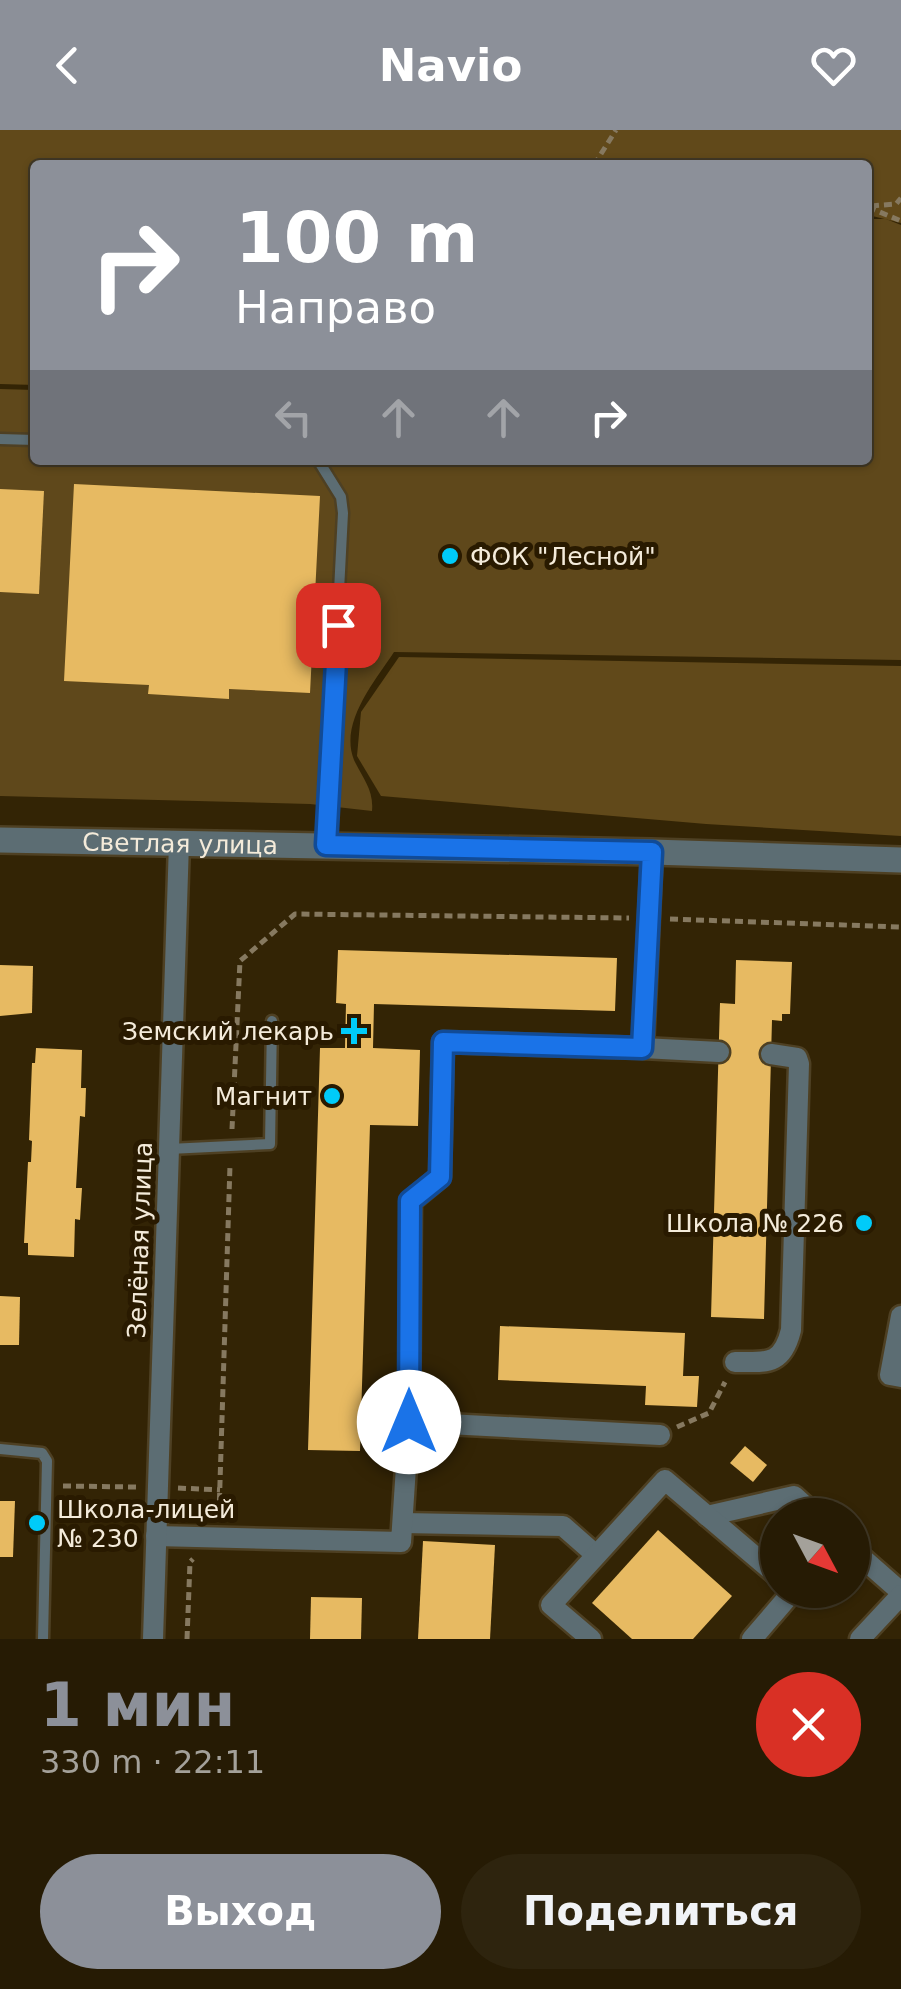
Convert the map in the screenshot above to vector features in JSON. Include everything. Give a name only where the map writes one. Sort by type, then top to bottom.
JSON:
[{"type":"street","name":"Светлая улица","points":[[0,840],[901,860]]},
{"type":"street","name":"Зелёная улица","points":[[153,1639],[179,843]]},
{"type":"street","points":[[642,1048],[652,852]]},
{"type":"street","points":[[156,1536],[402,1542],[409,1422],[410,1201],[440,1177],[443,1042],[719,1052]]},
{"type":"street","points":[[735,1362],[769,1362],[780,1356],[791,1330],[799,1064],[798,1058],[771,1054]]},
{"type":"street","points":[[901,1316],[890,1374],[901,1377]]},
{"type":"street","points":[[409,1422],[660,1435]]},
{"type":"street","points":[[590,1639],[552,1605],[666,1480],[760,1561]]},
{"type":"street","points":[[707,1516],[760,1504]]},
{"type":"street","points":[[403,1523],[563,1526],[596,1555]]},
{"type":"street","points":[[860,1639],[901,1593],[870,1565]]},
{"type":"street","points":[[752,1639],[779,1608]]},
{"type":"lane","points":[[0,439],[30,440]]},
{"type":"lane","points":[[321,465],[341,497],[344,513],[326,845]]},
{"type":"lane","points":[[168,1148],[270,1144],[272,1021]]},
{"type":"lane","points":[[0,1450],[33,1450],[42,1453],[46,1461],[44,1639]]},
{"type":"path","points":[[597,160],[616,130]]},
{"type":"path","points":[[872,206],[896,204],[901,198]]},
{"type":"path","points":[[872,208],[901,221]]},
{"type":"path","points":[[187,1639],[190,1562],[218,1536],[240,961],[296,914],[648,918],[901,927]]},
{"type":"path","points":[[660,1435],[708,1413],[735,1362]]},
{"type":"shaded area","points":[[0,130],[901,130],[901,223],[872,216],[872,160],[30,160],[30,385],[0,384]]},
{"type":"shaded area","name":"ФОК \"Лесной\"","points":[[872,219],[886,219],[901,225],[901,660],[394,652],[361,703],[351,732],[354,760],[370,791],[372,811],[310,804],[0,796],[0,389],[30,390],[30,465],[872,465]]},
{"type":"shaded area","points":[[399,657],[901,666],[901,836],[381,796],[357,756],[361,712]]},
{"type":"building","points":[[74,484],[320,496],[310,693],[229,689],[229,699],[148,694],[149,685],[64,681]]},
{"type":"building","points":[[0,489],[44,491],[39,594],[0,592]]},
{"type":"building","points":[[338,950],[617,958],[615,1011],[374,1004],[373,1048],[420,1050],[418,1126],[370,1125],[360,1451],[308,1450],[320,1048],[345,1048],[346,1004],[336,1003]]},
{"type":"building","points":[[736,960],[792,962],[790,1014],[782,1014],[782,1021],[772,1020],[764,1319],[711,1317],[720,1003],[735,1004]]},
{"type":"building","points":[[0,965],[33,966],[32,1013],[0,1016]]},
{"type":"building","points":[[36,1048],[82,1050],[85,1117],[80,1116],[76,1188],[82,1188],[80,1220],[75,1219],[74,1257],[28,1255],[28,1243],[24,1243],[32,1141],[32,1063]]},
{"type":"building","points":[[0,1296],[20,1297],[19,1345],[0,1345]]},
{"type":"building","points":[[500,1326],[685,1333],[683,1376],[699,1376],[697,1407],[645,1405],[646,1386],[498,1380]]},
{"type":"building","points":[[745,1446],[767,1465],[753,1482],[730,1463]]},
{"type":"building","points":[[0,1501],[15,1501],[13,1557],[0,1557]]},
{"type":"building","points":[[658,1530],[732,1596],[693,1639],[632,1639],[592,1603]]},
{"type":"building","points":[[423,1541],[495,1545],[490,1639],[418,1639]]},
{"type":"building","points":[[311,1597],[362,1598],[361,1639],[310,1639]]},
{"type":"place","name":"ФОК \"Лесной\"","points":[[450,556]]},
{"type":"place","name":"Земский лекарь","points":[[354,1031]]},
{"type":"place","name":"Магнит","points":[[332,1096]]},
{"type":"place","name":"Школа № 226","points":[[864,1223]]},
{"type":"place","name":"Школа-лицей № 230","points":[[37,1523]]},
{"type":"route","points":[[338,625],[326,845],[652,852],[642,1048],[443,1042],[440,1177],[410,1201],[409,1422]]}]
